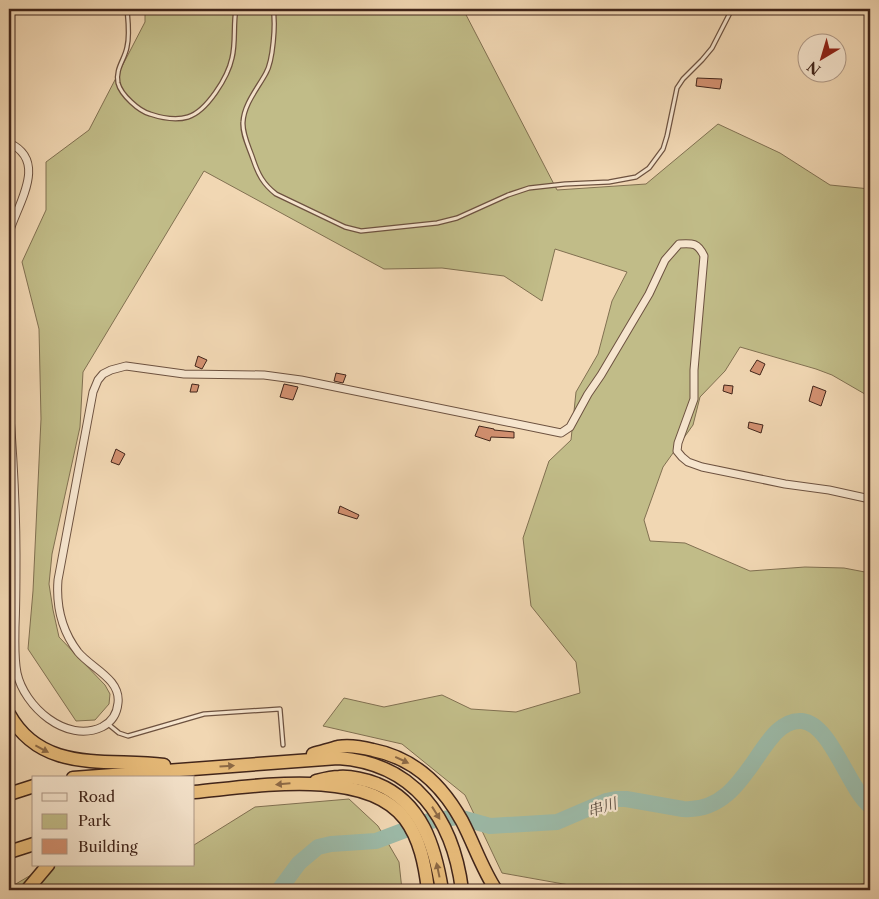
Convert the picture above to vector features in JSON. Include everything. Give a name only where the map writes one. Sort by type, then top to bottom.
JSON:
[{"type":"highway","points":[[9,714],[16,726],[32,742],[57,756],[91,761],[138,762],[196,769]]},
{"type":"highway","points":[[100,776],[288,762],[339,747],[400,776],[417,789],[442,822],[450,841],[462,890]]},
{"type":"highway","points":[[355,753],[381,751],[398,757],[418,768],[435,782],[457,812],[486,875],[496,890]]},
{"type":"highway","points":[[197,792],[304,783],[372,782],[387,788],[411,808],[422,822],[434,850],[442,890]]},
{"type":"highway","points":[[350,783],[383,799],[404,818],[418,844],[425,868],[428,890]]},
{"type":"highway","points":[[9,794],[32,787]]},
{"type":"highway","points":[[9,852],[32,845]]},
{"type":"highway","points":[[27,890],[47,866]]},
{"type":"main road","points":[[860,890],[870,889]]},
{"type":"street","points":[[9,143],[20,149],[25,156],[29,172],[27,186],[9,231]]},
{"type":"street","points":[[9,403],[15,492],[15,653],[18,679],[26,696],[34,706],[55,723],[70,729],[88,731],[108,724],[116,711],[118,701],[116,689],[109,679],[84,659],[73,644],[63,626],[57,593],[76,476],[87,432],[93,392],[103,374],[119,367],[133,366],[184,374],[264,375],[301,380],[561,434],[570,427],[649,294],[665,260],[679,244],[691,243],[700,248],[704,256],[694,370],[694,399],[678,443],[677,451],[688,462],[702,466],[785,484],[829,490],[870,499]]},
{"type":"lane","points":[[127,9],[128,47],[119,64],[118,84],[129,101],[148,114],[170,119],[188,117],[201,109],[218,89],[228,73],[233,57],[236,9]]},
{"type":"lane","points":[[273,9],[272,57],[268,71],[247,107],[243,122],[259,176],[267,187],[276,194],[345,227],[360,231],[437,223],[457,218],[508,194],[529,188],[618,181],[642,174],[663,149],[677,88],[712,48],[732,9]]},
{"type":"lane","points":[[108,724],[118,733],[128,736],[204,714],[280,709],[283,745]]},
{"type":"green space","points":[[145,9],[463,9],[557,190],[646,184],[718,124],[780,153],[830,185],[870,189],[870,397],[832,375],[740,347],[725,371],[700,397],[693,425],[663,467],[644,520],[650,541],[685,543],[750,571],[805,567],[844,568],[870,573],[870,885],[731,890],[597,890],[502,873],[465,795],[402,744],[323,726],[344,698],[384,707],[442,695],[471,709],[516,712],[580,693],[576,662],[531,606],[523,538],[549,461],[571,440],[576,392],[598,354],[612,301],[627,272],[555,249],[542,301],[504,276],[442,268],[384,269],[204,171],[83,372],[80,427],[52,554],[49,584],[59,637],[105,685],[110,694],[109,704],[95,720],[76,721],[28,649],[33,591],[41,419],[39,329],[22,262],[46,210],[46,162],[89,130],[145,22]]},
{"type":"green space","points":[[349,799],[378,826],[399,862],[402,890],[9,890],[9,888],[46,866],[195,866],[195,844],[255,807]]},
{"type":"building","points":[[697,78],[722,79],[720,89],[696,86]]},
{"type":"building","points":[[198,356],[207,360],[202,369],[195,366]]},
{"type":"building","points":[[757,360],[765,364],[760,375],[750,371]]},
{"type":"building","points":[[336,373],[346,375],[343,383],[334,381]]},
{"type":"building","points":[[192,384],[199,385],[197,392],[190,392]]},
{"type":"building","points":[[284,384],[298,387],[293,400],[280,397]]},
{"type":"building","points":[[724,385],[733,386],[732,394],[723,391]]},
{"type":"building","points":[[813,386],[826,391],[821,406],[809,401]]},
{"type":"building","points":[[749,422],[763,425],[761,433],[748,428]]},
{"type":"building","points":[[479,426],[514,432],[514,438],[491,437],[490,441],[475,436]]},
{"type":"building","points":[[116,449],[125,454],[119,465],[111,462]]},
{"type":"building","points":[[340,506],[359,515],[357,519],[338,513]]},
{"type":"waterway","name":"串川","points":[[279,890],[299,863],[318,847],[331,844],[376,841],[429,821],[458,817],[490,826],[557,822],[606,801],[616,799],[683,809],[706,806],[724,797],[739,782],[775,734],[787,724],[802,721],[812,725],[822,733],[854,786],[870,806]]}]
